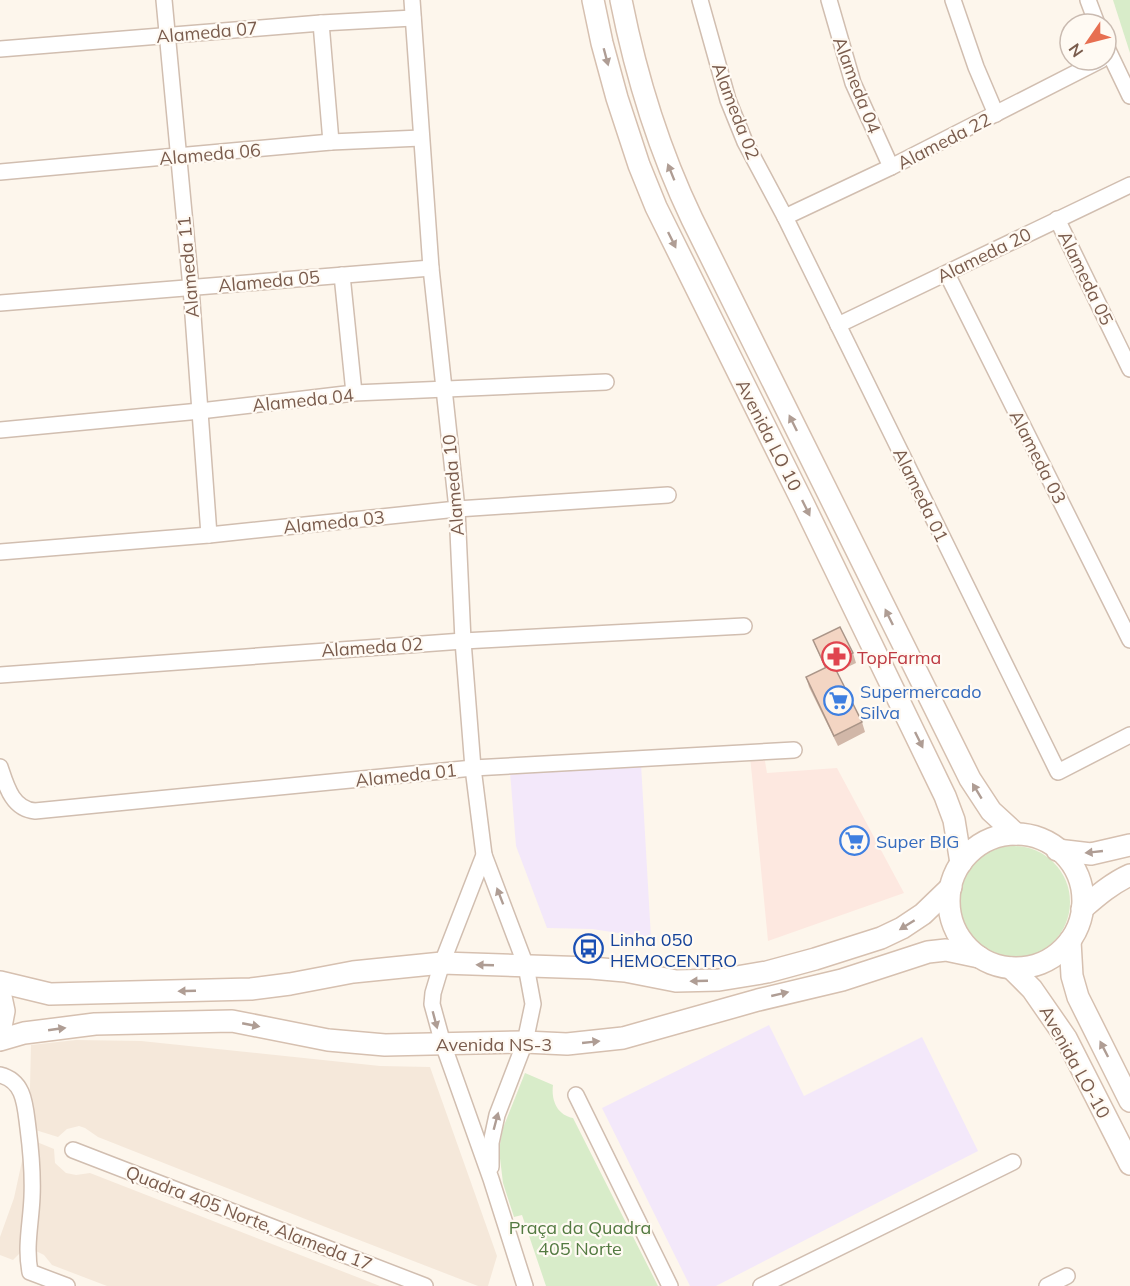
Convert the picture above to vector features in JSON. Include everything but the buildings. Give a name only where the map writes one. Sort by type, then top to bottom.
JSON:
[{"type":"street","name":"Alameda 11","points":[[164,0],[209,535]]},
{"type":"street","name":"Alameda 10","points":[[412,0],[431,268],[457,509],[463,641],[473,768],[484,855],[442,963],[432,993],[432,1004],[443,1044],[491,1179],[525,1286]]},
{"type":"street","name":"Avenida LO 10","points":[[593,0],[612,84],[647,185],[689,275],[942,788],[954,820],[961,863]]},
{"type":"street","name":"Avenida LO 10","points":[[621,0],[649,110],[667,161],[692,219],[970,779],[991,811],[1016,834]]},
{"type":"street","name":"Alameda 02","points":[[700,0],[728,100],[745,142],[785,217]]},
{"type":"street","name":"Alameda 04","points":[[829,0],[853,83],[891,167]]},
{"type":"street","points":[[953,0],[996,114]]},
{"type":"street","name":"Alameda 07","points":[[0,49],[321,23],[413,18]]},
{"type":"street","points":[[321,23],[331,142]]},
{"type":"street","name":"Alameda 22","points":[[785,217],[891,167],[1074,72]]},
{"type":"street","points":[[1116,72],[1130,96]]},
{"type":"street","name":"Alameda 06","points":[[0,172],[331,142],[421,138]]},
{"type":"street","name":"Alameda 20","points":[[838,325],[1130,185]]},
{"type":"street","name":"Alameda 01","points":[[785,217],[1058,772],[1130,735]]},
{"type":"street","name":"Alameda 05","points":[[1057,219],[1130,369]]},
{"type":"street","name":"Alameda 05","points":[[0,303],[431,268]]},
{"type":"street","name":"Alameda 03","points":[[946,274],[1130,640]]},
{"type":"street","points":[[342,275],[354,393]]},
{"type":"street","name":"Alameda 04","points":[[0,430],[200,411],[354,393],[606,382]]},
{"type":"street","name":"Alameda 03","points":[[0,552],[209,535],[457,509],[668,495]]},
{"type":"street","name":"Alameda 02","points":[[0,675],[463,641],[744,626]]},
{"type":"street","name":"Alameda 01","points":[[0,767],[6,786],[20,806],[35,811],[473,768],[794,750]]},
{"type":"street","name":"Avenida NS-3","points":[[0,1040],[24,1033],[95,1024],[232,1021],[328,1040],[385,1046],[525,1042],[567,1044],[623,1038],[758,999],[842,980],[928,952],[946,950],[979,957],[1011,968],[1031,967],[1061,951],[1070,941],[1077,929],[1082,909],[1082,896],[1077,876],[1067,859],[1058,850],[1035,837],[1016,834],[997,837],[985,842],[969,853],[961,863],[951,887],[949,906],[954,925],[964,943],[979,957]]},
{"type":"street","points":[[1058,850],[1091,854],[1130,845]]},
{"type":"street","points":[[484,855],[526,966],[533,1004],[525,1042],[497,1115],[493,1132],[491,1179]]},
{"type":"street","points":[[1082,909],[1100,894],[1130,875]]},
{"type":"street","name":"Avenida NS-3","points":[[0,982],[50,993],[251,989],[353,972],[442,963],[608,969],[676,981],[719,980],[767,972],[881,938],[924,914],[951,887]]},
{"type":"street","name":"Avenida LO-10","points":[[1070,941],[1072,976],[1078,997],[1130,1101]]},
{"type":"street","name":"Avenida LO-10","points":[[1011,968],[1032,989],[1066,1038],[1130,1164]]},
{"type":"street","points":[[0,992],[4,1011],[0,1032]]},
{"type":"street","points":[[0,1075],[9,1077],[18,1085],[23,1094],[27,1117],[33,1166],[27,1257],[30,1272],[67,1286]]},
{"type":"street","points":[[576,1095],[670,1286]]},
{"type":"street","name":"Quadra 405 Norte, Alameda 17","points":[[73,1150],[425,1286]]},
{"type":"street","points":[[761,1286],[1013,1162]]},
{"type":"street","points":[[1047,1286],[1067,1276]]},
{"type":"shaded area","points":[[764,755],[767,773],[837,768],[904,893],[768,941],[750,756]]},
{"type":"shaded area","points":[[641,764],[651,938],[592,929],[547,928],[516,846],[510,772]]},
{"type":"shaded area","points":[[769,1025],[804,1096],[922,1037],[978,1151],[716,1286],[690,1286],[602,1108]]},
{"type":"shaded area","points":[[76,1040],[141,1041],[380,1066],[430,1067],[497,1256],[488,1286],[478,1286],[323,1226],[98,1137],[85,1128],[79,1126],[67,1129],[58,1137],[29,1128],[31,1045]]},
{"type":"shaded area","points":[[27,1138],[54,1149],[55,1163],[66,1173],[76,1175],[90,1173],[380,1286],[107,1286],[52,1265],[44,1255],[34,1250],[21,1252],[13,1260],[0,1255],[0,1237],[14,1198]]},
{"type":"green space","points":[[1113,0],[1130,0],[1130,53],[1118,12]]},
{"type":"green space","points":[[1014,846],[1035,850],[1054,862],[1066,881],[1070,902],[1066,923],[1054,942],[1035,954],[1014,958],[993,954],[974,942],[962,923],[958,902],[962,881],[974,862],[993,850]]},
{"type":"green space","name":"Praça da Quadra 405 Norte","points":[[525,1073],[553,1085],[556,1106],[563,1114],[573,1118],[658,1286],[546,1286],[522,1215],[514,1217],[503,1183],[499,1150],[503,1128]]},
{"type":"place","name":"TopFarma","points":[[836,657]]},
{"type":"place","name":"Supermercado Silva","points":[[839,701]]},
{"type":"place","name":"Super BIG","points":[[855,841]]},
{"type":"place","name":"Linha 050 HEMOCENTRO","points":[[589,949]]}]
